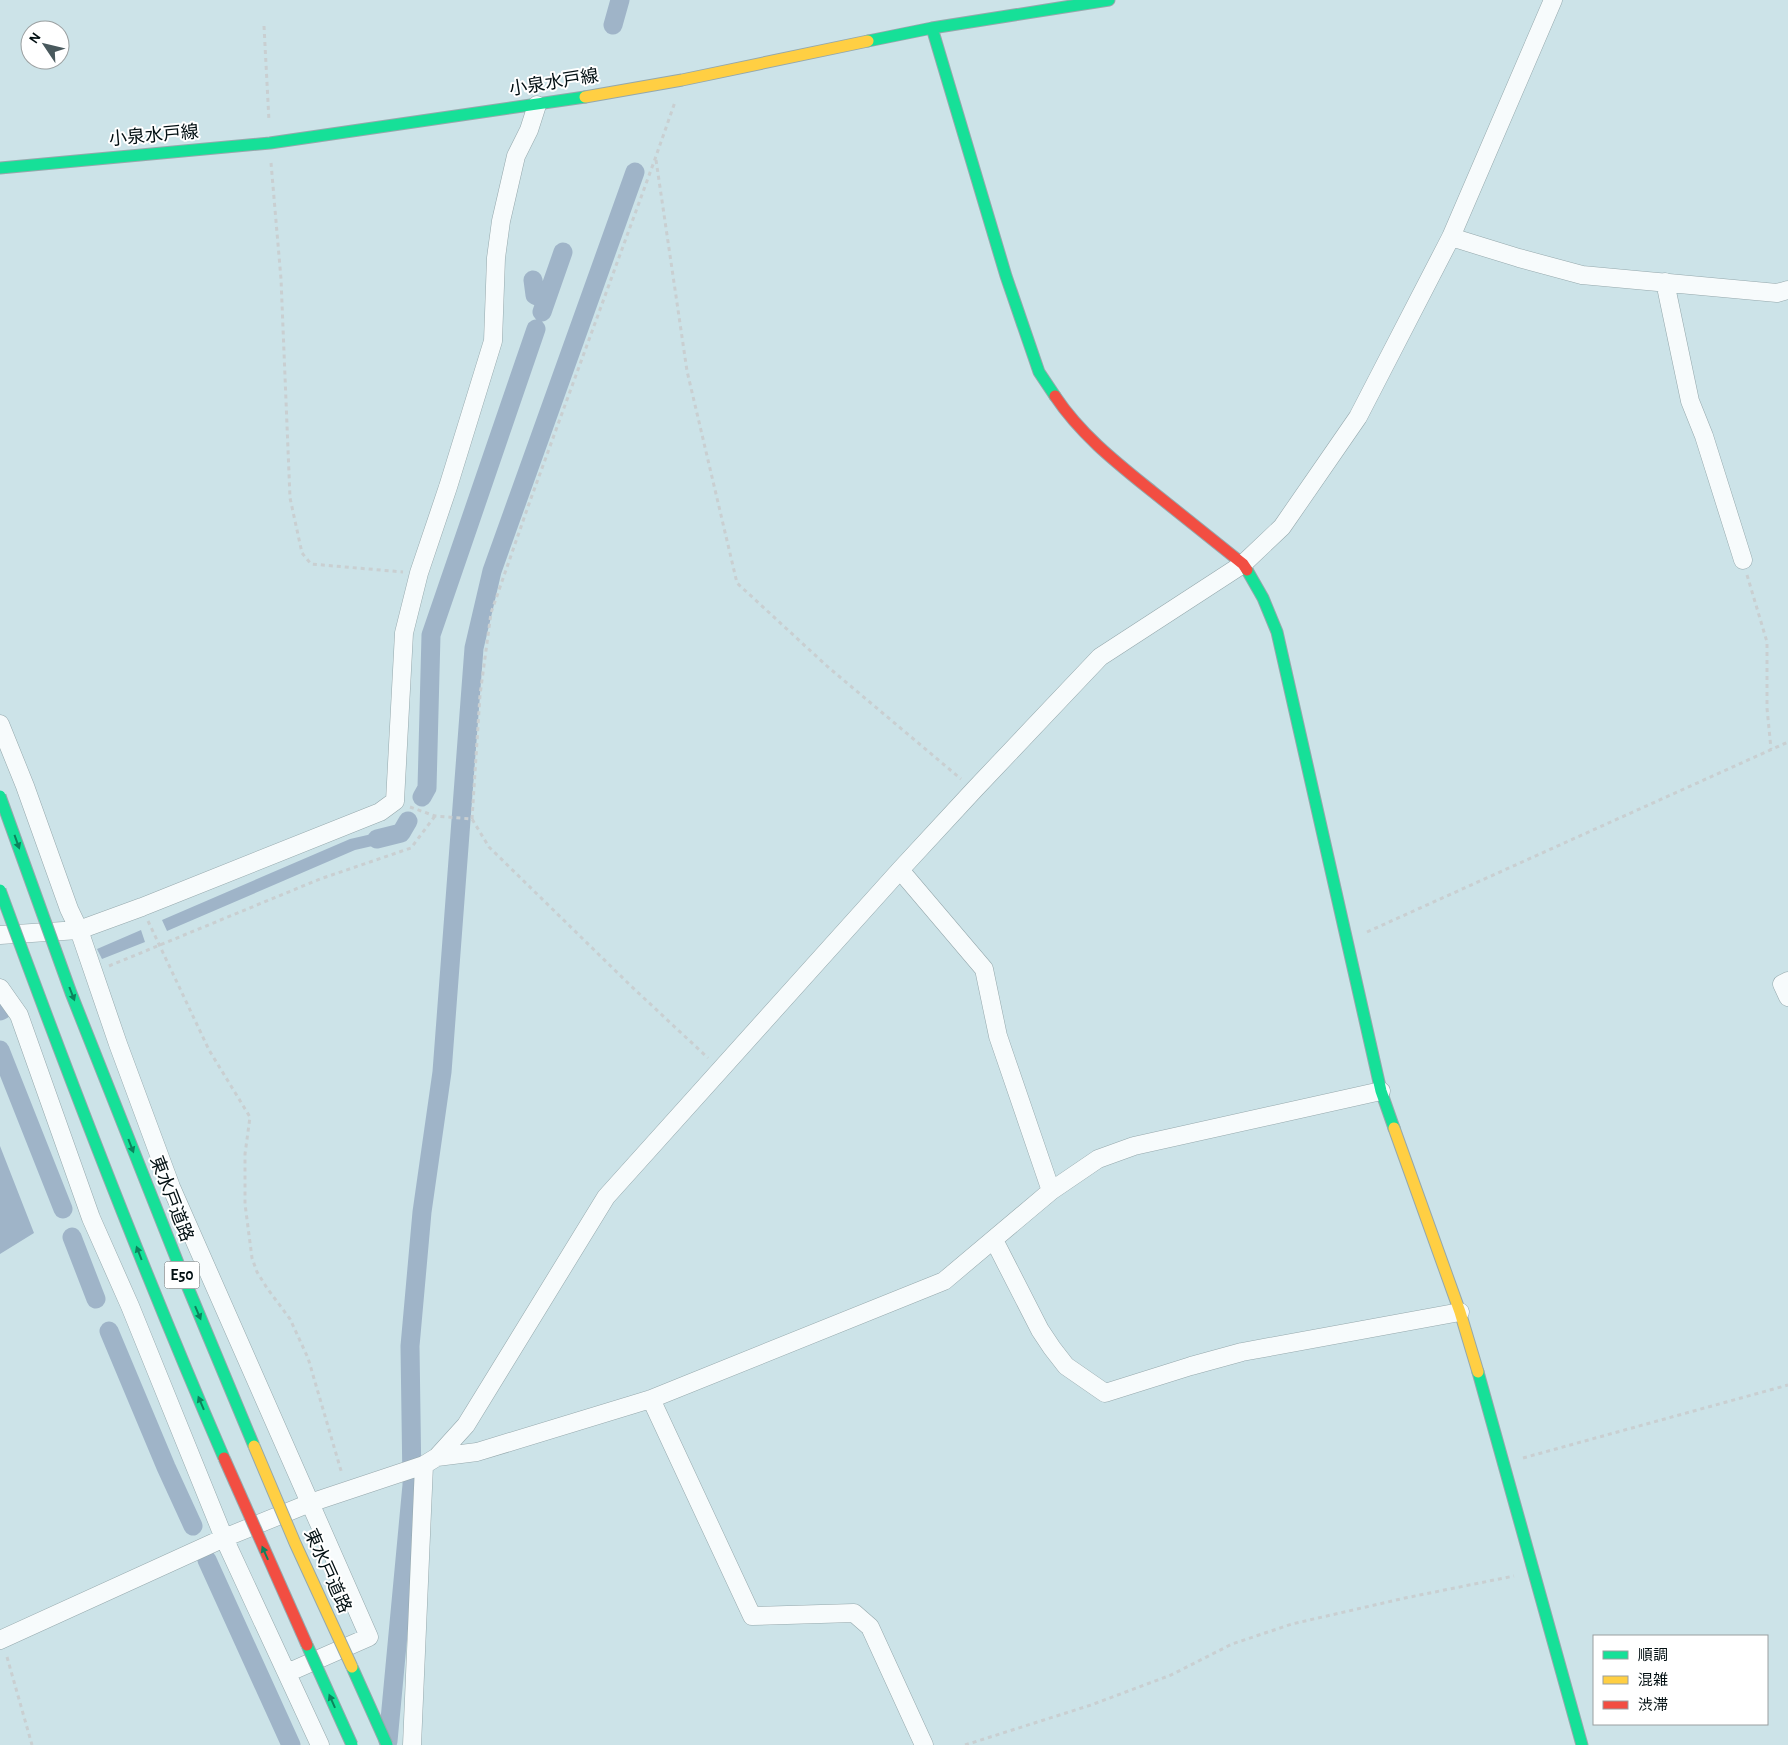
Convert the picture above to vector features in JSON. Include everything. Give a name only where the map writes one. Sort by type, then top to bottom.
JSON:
[{"type":"main road","name":"小泉水戸線","points":[[0,168],[270,142],[537,105],[682,80],[932,28],[1110,0]]},
{"type":"main road","points":[[932,28],[1006,276],[1039,372],[1066,413],[1086,436],[1118,464],[1244,564],[1263,598],[1277,632],[1381,1091],[1460,1312],[1582,1745]]},
{"type":"main road","name":"東水戸道路","points":[[0,796],[71,994],[184,1278],[287,1525],[387,1745]]},
{"type":"main road","name":"E50","points":[[0,890],[42,1006],[154,1293],[266,1555],[352,1745]]},
{"type":"street","points":[[412,1745],[427,1463],[466,1424],[606,1197],[900,870],[1100,657],[1244,564],[1282,527],[1358,417],[1451,237],[1553,0]]},
{"type":"street","points":[[0,935],[78,930],[142,907],[380,812],[395,802],[404,633],[419,573],[493,341],[496,258],[501,222],[516,156],[529,130],[537,105]]},
{"type":"street","points":[[1451,237],[1582,275],[1777,293],[1788,290]]},
{"type":"street","points":[[1665,282],[1690,401],[1704,436],[1743,560]]},
{"type":"street","points":[[0,724],[94,972],[118,1044],[171,1187],[369,1637],[287,1673]]},
{"type":"street","points":[[900,870],[984,969],[998,1036],[1051,1191]]},
{"type":"street","points":[[1788,982],[1782,984],[1788,997]]},
{"type":"street","points":[[0,988],[19,1015],[91,1218],[130,1306],[224,1538],[320,1745]]},
{"type":"street","points":[[1,1638],[224,1538],[310,1503],[427,1463],[477,1452],[651,1398],[944,1281],[1051,1191],[1098,1159],[1134,1146],[1381,1091]]},
{"type":"street","points":[[994,1240],[1040,1330],[1052,1348],[1066,1366],[1105,1393],[1242,1352],[1460,1312]]},
{"type":"street","points":[[651,1398],[752,1616],[854,1613],[870,1627],[924,1745]]},
{"type":"path","points":[[264,26],[270,142],[281,279],[290,498],[302,553],[311,564],[419,573]]},
{"type":"path","points":[[682,80],[530,501],[492,613],[480,695],[472,818],[489,847],[720,1069]]},
{"type":"path","points":[[655,159],[687,371],[737,583],[828,667],[974,790]]},
{"type":"path","points":[[1743,560],[1767,642],[1767,708],[1771,749]]},
{"type":"path","points":[[1347,941],[1788,742]]},
{"type":"path","points":[[395,802],[435,816],[472,818]]},
{"type":"path","points":[[94,972],[320,879],[412,848],[435,816]]},
{"type":"path","points":[[142,907],[209,1050],[250,1117],[245,1154],[245,1204],[252,1258],[262,1280],[290,1319],[308,1358],[347,1490]]},
{"type":"path","points":[[1504,1463],[1788,1386]]},
{"type":"path","points":[[965,1745],[1091,1705],[1171,1674],[1232,1644],[1292,1624],[1405,1598],[1534,1572]]},
{"type":"path","points":[[1,1638],[32,1745]]},
{"type":"water","points":[[398,828],[403,839],[355,850],[167,931],[162,920],[350,839]]},
{"type":"water","points":[[141,930],[145,942],[102,959],[97,949]]},
{"type":"water","points":[[0,1146],[34,1233],[0,1254]]},
{"type":"waterway","points":[[613,25],[620,0]]},
{"type":"waterway","points":[[388,1741],[412,1485],[410,1346],[422,1212],[442,1072],[474,648],[492,571],[635,172]]},
{"type":"waterway","points":[[542,312],[563,252]]},
{"type":"waterway","points":[[533,280],[535,295],[546,300]]},
{"type":"waterway","points":[[422,797],[427,788],[431,635],[536,329]]},
{"type":"waterway","points":[[377,839],[401,833],[408,821]]},
{"type":"waterway","points":[[0,1050],[63,1209]]},
{"type":"waterway","points":[[72,1237],[96,1299]]},
{"type":"waterway","points":[[109,1331],[193,1526]]},
{"type":"waterway","points":[[207,1560],[291,1745]]},
{"type":"traffic: fast","points":[[868,41],[932,28],[1109,0]]},
{"type":"traffic: fast","points":[[932,28],[1006,276],[1039,372],[1055,396]]},
{"type":"traffic: fast","points":[[0,168],[270,143],[585,97]]},
{"type":"traffic: fast","points":[[1247,570],[1263,598],[1277,632],[1381,1091],[1394,1128]]},
{"type":"traffic: fast","points":[[0,796],[71,993],[184,1278],[254,1446]]},
{"type":"traffic: fast","points":[[0,890],[108,1175],[224,1458]]},
{"type":"traffic: fast","points":[[1478,1372],[1582,1745]]},
{"type":"traffic: fast","points":[[307,1645],[352,1745]]},
{"type":"traffic: fast","points":[[352,1667],[387,1745]]},
{"type":"traffic: slow","points":[[585,97],[682,80],[868,41]]},
{"type":"traffic: slow","points":[[1394,1128],[1460,1312],[1478,1372]]},
{"type":"traffic: slow","points":[[254,1446],[295,1543],[352,1667]]},
{"type":"traffic: jam","points":[[1055,396],[1076,423],[1100,448],[1243,564],[1247,570]]},
{"type":"traffic: jam","points":[[224,1458],[307,1645]]}]
